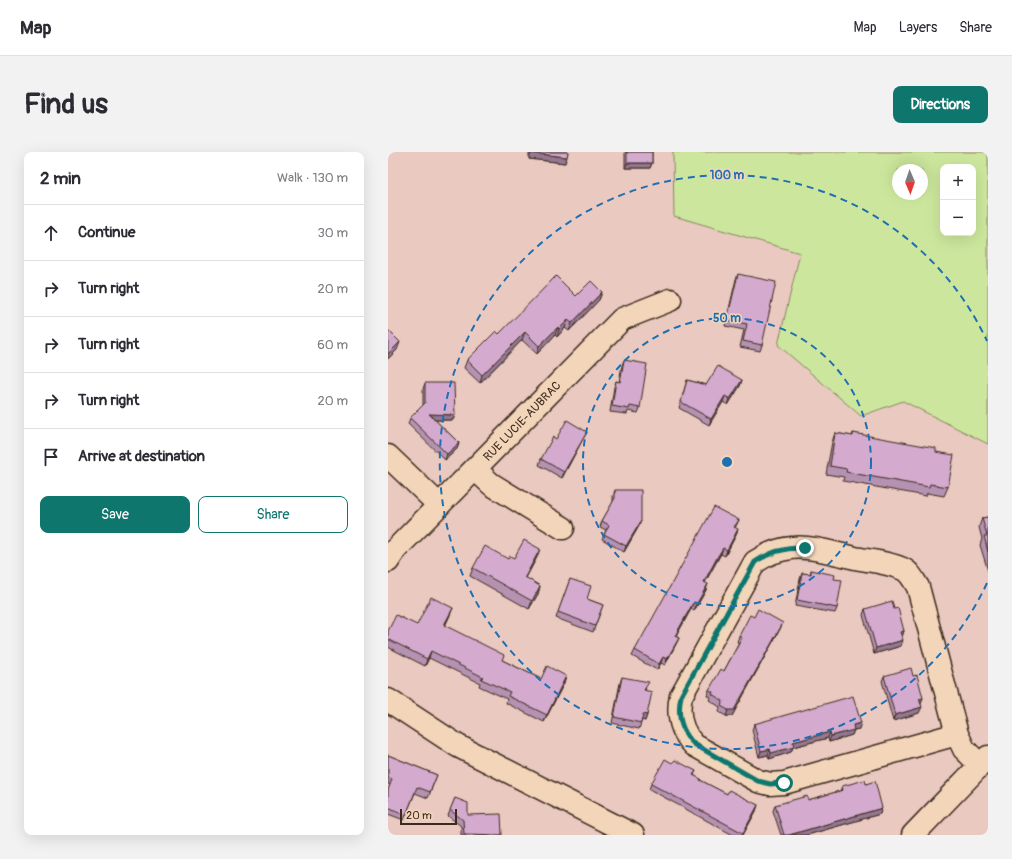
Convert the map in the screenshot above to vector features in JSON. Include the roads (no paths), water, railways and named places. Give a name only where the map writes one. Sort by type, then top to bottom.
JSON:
[{"type":"street","name":"RUE LUCIE-AUBRAC","points":[[388,561],[396,549],[622,319],[670,300]]},
{"type":"street","points":[[388,456],[439,505]]},
{"type":"street","points":[[475,469],[491,484],[562,528]]},
{"type":"street","points":[[914,835],[984,761],[964,749],[958,734],[918,587],[912,577],[904,569],[892,565],[805,548],[793,547],[778,550],[765,555],[755,562],[681,696],[679,714],[682,728],[694,744],[758,781],[770,784],[784,783],[958,734]]},
{"type":"street","points":[[388,700],[458,746],[633,835]]}]
